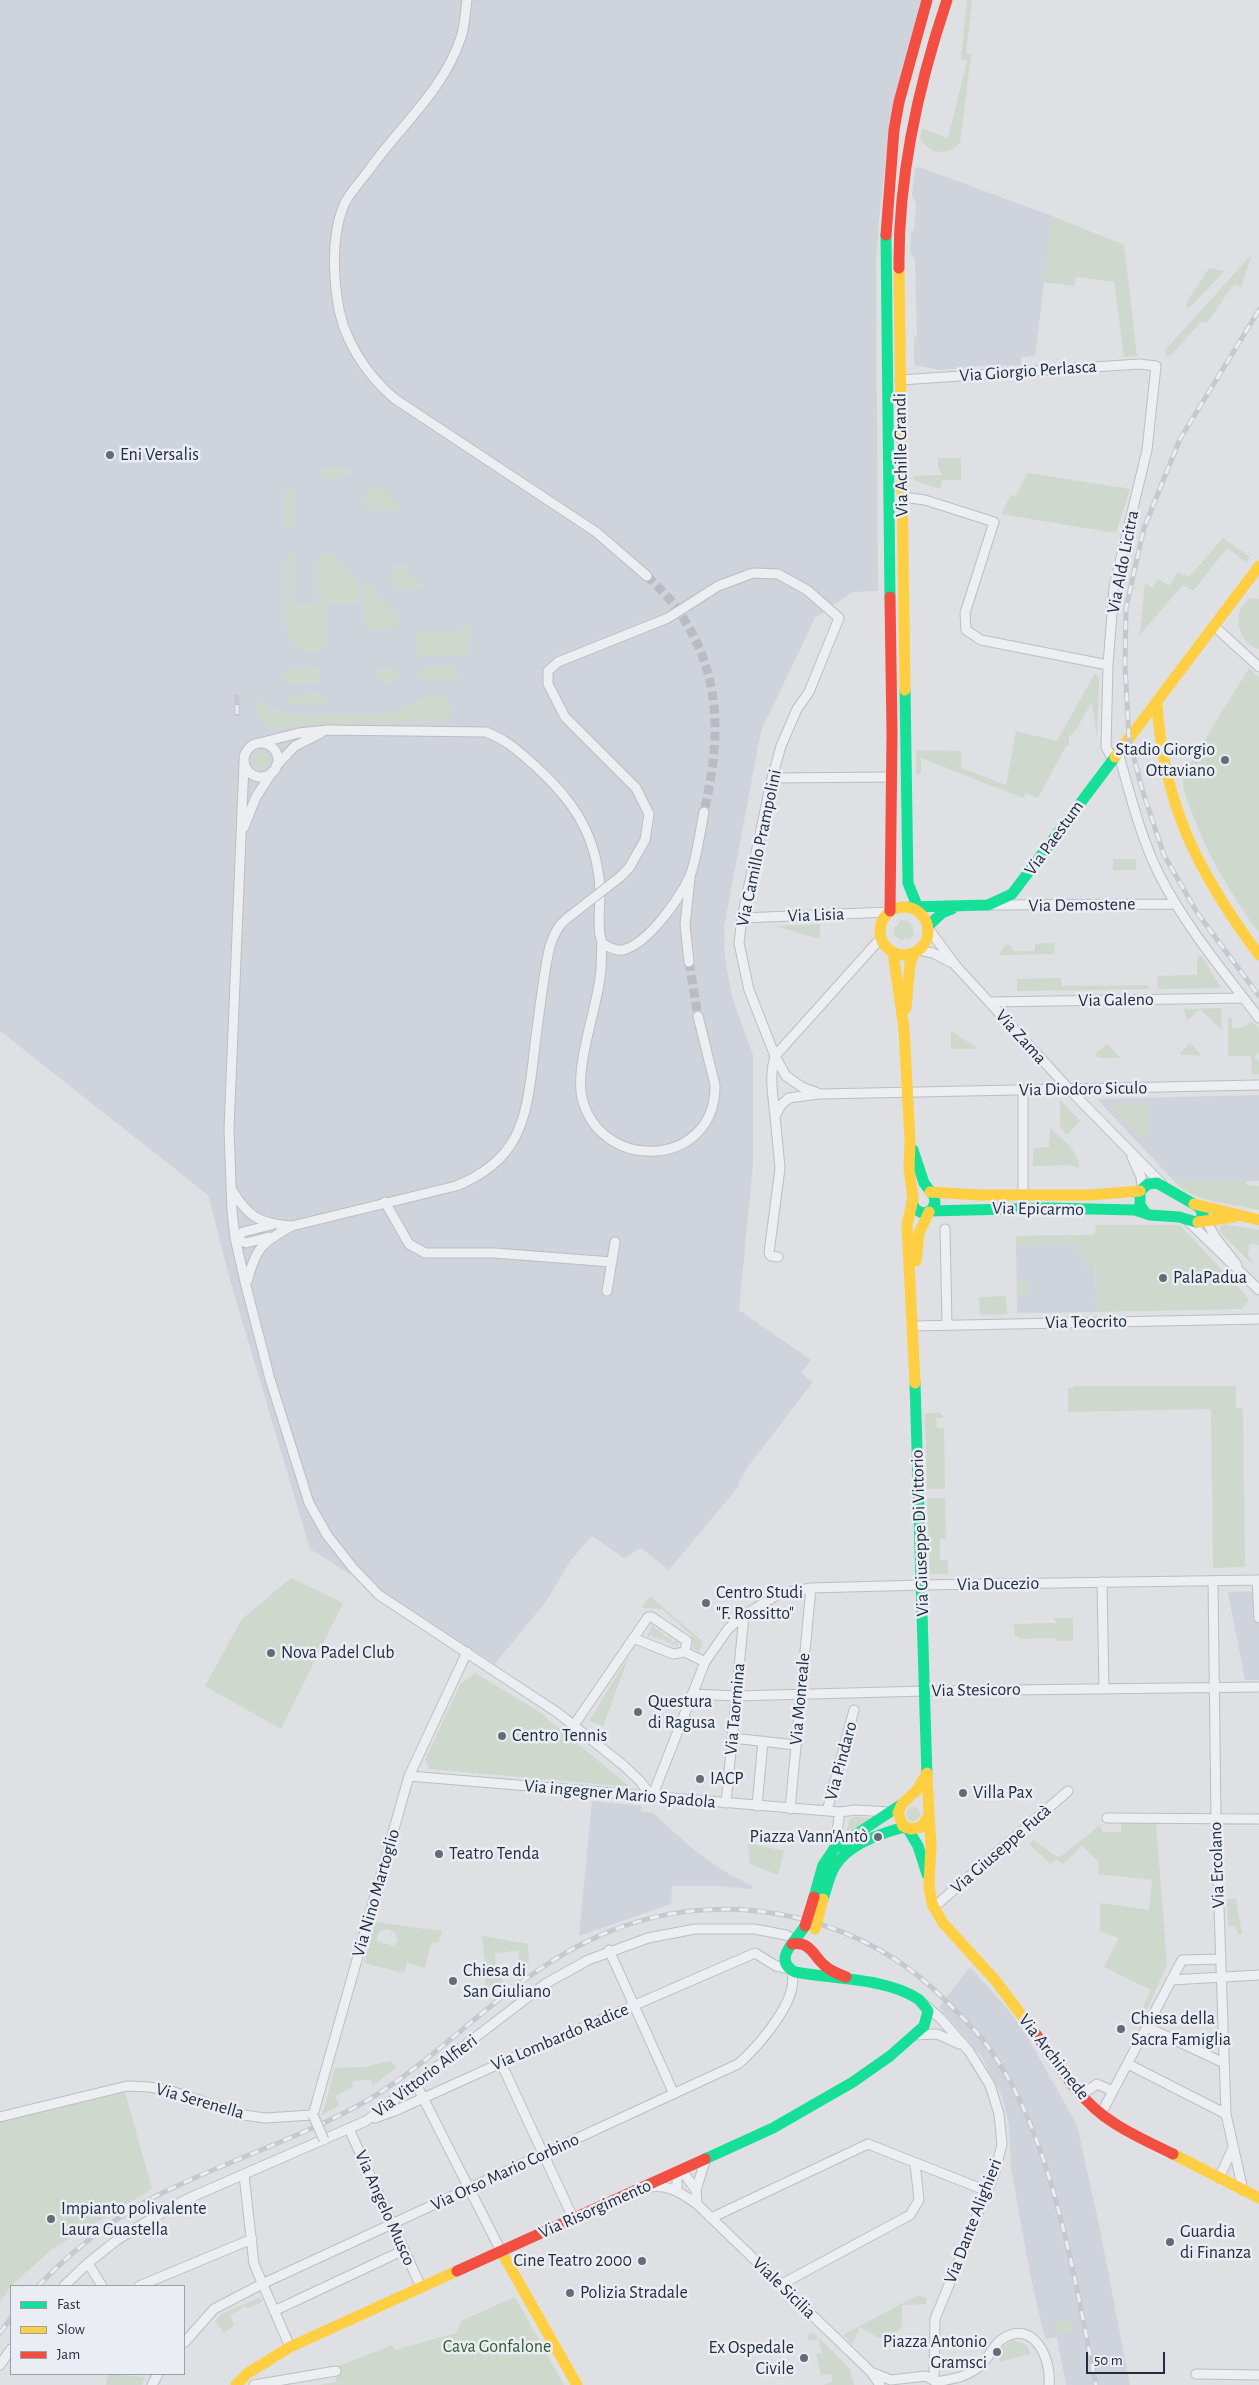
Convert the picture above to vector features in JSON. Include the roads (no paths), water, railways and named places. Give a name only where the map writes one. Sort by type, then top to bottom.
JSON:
[{"type":"main road","name":"Via Achille Grandi","points":[[889,912],[892,723],[886,238],[894,130],[905,74],[927,0]]},
{"type":"main road","name":"Via Achille Grandi","points":[[893,153],[915,62],[934,0]]},
{"type":"main road","name":"Via Achille Grandi","points":[[915,909],[908,883],[899,246],[908,152],[923,72],[947,0]]},
{"type":"main road","name":"Via Paestum","points":[[915,909],[988,906],[1002,900],[1018,887],[1115,755],[1157,703],[1259,566]]},
{"type":"main road","points":[[1157,703],[1162,754],[1174,803],[1192,852],[1216,894],[1259,955]]},
{"type":"main road","points":[[904,1029],[910,963],[926,940],[928,927],[942,913],[960,906]]},
{"type":"main road","points":[[917,951],[906,954],[893,952],[881,938],[881,924],[889,912],[897,908],[915,909],[928,927]]},
{"type":"main road","points":[[893,952],[904,1029],[908,1092],[909,1169],[912,1201],[907,1225],[912,1295]]},
{"type":"main road","points":[[910,1141],[920,1174],[934,1196],[936,1203],[918,1233],[912,1295]]},
{"type":"main road","name":"Via Epicarmo","points":[[930,1192],[959,1195],[1115,1195],[1141,1190],[1152,1183],[1162,1184]]},
{"type":"main road","points":[[1162,1184],[1201,1209],[1205,1222],[1222,1217],[1244,1217]]},
{"type":"main road","points":[[1141,1190],[1139,1201],[1145,1212]]},
{"type":"main road","points":[[912,1201],[921,1191],[930,1192]]},
{"type":"main road","points":[[912,1201],[918,1212],[930,1212]]},
{"type":"main road","points":[[1190,1203],[1259,1220]]},
{"type":"main road","name":"Via Epicarmo","points":[[930,1212],[959,1209],[1047,1208],[1145,1212],[1205,1222]]},
{"type":"main road","name":"Via Giuseppe Di Vittorio","points":[[912,1295],[928,1815],[931,1854],[928,1877]]},
{"type":"main road","points":[[819,1898],[822,1866],[827,1856],[834,1849],[905,1802],[918,1790],[927,1772]]},
{"type":"main road","points":[[795,1971],[812,1966],[813,1951],[810,1928],[819,1898],[832,1871],[842,1857],[880,1834],[906,1828],[921,1828],[928,1815],[926,1806],[920,1801],[905,1802]]},
{"type":"main road","points":[[905,1802],[898,1817],[918,1846],[928,1877]]},
{"type":"main road","name":"Via Archimede","points":[[928,1877],[934,1907],[944,1923],[996,1982],[1061,2071],[1081,2095],[1113,2123],[1259,2198]]},
{"type":"main road","points":[[810,1928],[784,1954],[785,1962],[795,1971],[902,1990],[924,2004]]},
{"type":"main road","points":[[796,1942],[813,1951],[826,1968],[854,1980]]},
{"type":"main road","name":"Via Risorgimento","points":[[236,2385],[248,2372],[290,2347],[677,2172],[826,2100],[868,2072],[912,2036],[927,2021],[928,2012],[924,2004]]},
{"type":"main road","points":[[501,2251],[576,2385]]},
{"type":"street","points":[[467,0],[462,36],[443,77],[381,153],[344,206],[334,244],[334,276],[338,313],[355,352],[378,385],[395,399],[596,532],[647,576]]},
{"type":"street","name":"Via Giorgio Perlasca","points":[[900,380],[1139,364],[1156,366]]},
{"type":"street","name":"Via Aldo Licitra","points":[[1156,366],[1147,450],[1114,587],[1108,665],[1106,747],[1115,755],[1147,846],[1159,874],[1176,904],[1211,955],[1259,1018]]},
{"type":"street","points":[[902,497],[925,500],[994,522],[965,613],[966,630],[972,636],[981,640],[1108,665]]},
{"type":"street","name":"Via Camillo Prampolini","points":[[385,1202],[456,1186],[475,1178],[504,1154],[515,1140],[522,1126],[528,1102],[540,1006],[549,949],[554,935],[562,923],[629,868],[645,840],[649,814],[636,788],[565,717],[548,684],[548,671],[558,662],[668,618],[718,586],[753,573],[778,574],[807,590],[839,618],[809,692],[797,709],[781,746],[772,778],[742,918],[740,943],[747,981],[757,1014],[786,1076],[802,1087],[820,1094],[908,1092]]},
{"type":"street","points":[[1214,626],[1259,667]]},
{"type":"street","points":[[244,763],[250,773],[255,776],[267,776],[295,746],[328,730]]},
{"type":"street","points":[[652,1797],[640,1781],[623,1765],[574,1725],[379,1595],[352,1568],[327,1535],[309,1502],[270,1378],[246,1286],[235,1238],[230,1187],[229,1129],[240,842],[246,752],[249,748],[259,743],[299,732],[328,730],[486,732],[507,740],[567,797],[582,822],[594,850],[600,879],[599,928],[602,943],[600,977],[582,1069],[581,1090],[586,1110],[592,1121],[611,1140],[643,1152],[665,1151],[692,1138],[706,1121],[715,1097],[715,1085],[698,1016]]},
{"type":"street","points":[[240,842],[248,815],[274,770],[277,758],[273,749],[259,743]]},
{"type":"street","points":[[772,778],[891,777]]},
{"type":"street","points":[[689,962],[685,925],[690,876],[704,812]]},
{"type":"street","points":[[602,943],[611,949],[622,950],[644,938],[666,914],[690,876]]},
{"type":"street","name":"Via Demostene","points":[[988,906],[1176,904]]},
{"type":"street","name":"Via Lisia","points":[[742,918],[889,912]]},
{"type":"street","points":[[928,927],[956,966]]},
{"type":"street","points":[[778,1257],[771,1256],[769,1253],[780,1168],[772,1082],[772,1068],[775,1056],[881,938]]},
{"type":"street","points":[[917,951],[934,953],[956,966]]},
{"type":"street","name":"Via Zama","points":[[956,966],[1070,1090],[1162,1184]]},
{"type":"street","name":"Via Galeno","points":[[989,1002],[1243,998]]},
{"type":"street","name":"Via Diodoro Siculo","points":[[908,1092],[1259,1085]]},
{"type":"street","points":[[1022,1195],[1023,1090]]},
{"type":"street","points":[[775,1116],[781,1105],[788,1098],[820,1094]]},
{"type":"street","points":[[1128,1150],[1141,1177],[1141,1190]]},
{"type":"street","points":[[230,1187],[244,1210],[271,1225]]},
{"type":"street","points":[[235,1238],[246,1243],[271,1237],[292,1226],[385,1202],[409,1244],[425,1253],[494,1252],[612,1262]]},
{"type":"street","points":[[1186,1219],[1259,1290]]},
{"type":"street","points":[[1205,1222],[1243,1274]]},
{"type":"street","points":[[235,1238],[243,1232],[271,1225],[292,1226]]},
{"type":"street","points":[[946,1229],[947,1325]]},
{"type":"street","points":[[246,1286],[252,1259],[271,1237]]},
{"type":"street","points":[[607,1291],[616,1242]]},
{"type":"street","name":"Via Teocrito","points":[[913,1326],[1259,1319]]},
{"type":"street","name":"Via Ercolano","points":[[1213,1580],[1216,1819],[1226,2114],[1243,2190]]},
{"type":"street","points":[[1258,1580],[1259,1618]]},
{"type":"street","name":"Via Ducezio","points":[[652,1797],[705,1662],[728,1629],[744,1615],[779,1594],[811,1588],[1258,1580]]},
{"type":"street","points":[[1102,1582],[1104,1689]]},
{"type":"street","name":"Via Monreale","points":[[790,1809],[811,1588]]},
{"type":"street","name":"Via Taormina","points":[[726,1803],[744,1615]]},
{"type":"street","points":[[574,1725],[648,1617],[651,1616],[687,1641],[685,1652]]},
{"type":"street","points":[[633,1638],[673,1654],[685,1652],[705,1662]]},
{"type":"street","name":"Via Nino Martoglio","points":[[313,2115],[409,1776],[467,1652]]},
{"type":"street","name":"Via Stesicoro","points":[[692,1694],[736,1696],[925,1691],[1259,1687]]},
{"type":"street","name":"Via Pindaro","points":[[829,1811],[854,1710]]},
{"type":"street","points":[[732,1738],[796,1744]]},
{"type":"street","points":[[757,1806],[763,1741]]},
{"type":"street","name":"Via ingegner Mario Spadola","points":[[409,1776],[790,1809],[890,1812]]},
{"type":"street","name":"Via Giuseppe Fucà","points":[[934,1907],[1068,1791]]},
{"type":"street","points":[[834,1849],[840,1812]]},
{"type":"street","points":[[1107,1818],[1208,1817],[1216,1819],[1259,1819]]},
{"type":"street","name":"Via Vittorio Alfieri","points":[[65,2285],[88,2263],[117,2240],[187,2199],[366,2121],[545,1984],[609,1950],[648,1938],[695,1929],[754,1929],[786,1935],[796,1942]]},
{"type":"street","points":[[609,1950],[674,2094]]},
{"type":"street","name":"Via Lombardo Radice","points":[[366,2121],[424,2098],[755,1953],[776,1966],[795,1971]]},
{"type":"street","points":[[1102,2114],[1182,1960],[1220,1959]]},
{"type":"street","name":"Via Orso Mario Corbino","points":[[185,2342],[214,2309],[262,2284],[738,2064],[748,2056],[780,2014],[788,1999],[795,1971]]},
{"type":"street","points":[[1172,1980],[1259,1975]]},
{"type":"street","name":"Via Dante Alighieri","points":[[924,2004],[941,2019],[969,2051],[990,2085],[1001,2128],[1000,2158],[937,2313],[934,2341],[936,2382]]},
{"type":"street","points":[[1148,2026],[1224,2064]]},
{"type":"street","points":[[912,2036],[937,2034],[953,2040],[969,2051]]},
{"type":"street","points":[[501,2063],[573,2218]]},
{"type":"street","points":[[1128,2064],[1226,2114]]},
{"type":"street","points":[[432,2072],[429,2079],[432,2088],[443,2089]]},
{"type":"street","points":[[416,2084],[501,2251]]},
{"type":"street","points":[[1081,2095],[1097,2084],[1113,2092]]},
{"type":"street","name":"Via Serenella","points":[[0,2117],[127,2086],[149,2086],[168,2090],[244,2115],[265,2118],[313,2115]]},
{"type":"street","points":[[313,2115],[324,2140]]},
{"type":"street","name":"Via Angelo Musco","points":[[349,2129],[421,2288]]},
{"type":"street","points":[[711,2218],[868,2144],[987,2191]]},
{"type":"street","points":[[1219,2178],[1233,2148]]},
{"type":"street","points":[[697,2204],[696,2190],[706,2158]]},
{"type":"street","points":[[780,2284],[910,2214],[919,2200],[915,2163]]},
{"type":"street","points":[[641,2188],[659,2186],[677,2190],[677,2172],[685,2175],[696,2190]]},
{"type":"street","points":[[244,2175],[254,2264],[290,2347]]},
{"type":"street","name":"Viale Sicilia","points":[[677,2190],[697,2204],[871,2372]]},
{"type":"street","points":[[141,2285],[252,2239]]},
{"type":"street","points":[[274,2311],[404,2250]]},
{"type":"street","points":[[88,2263],[101,2285]]},
{"type":"street","points":[[871,2372],[891,2382],[926,2376],[936,2382],[963,2377],[986,2362],[1002,2340],[1017,2334],[1032,2338],[1039,2345],[1049,2368],[1049,2385]]},
{"type":"street","points":[[0,2364],[10,2350]]},
{"type":"street","points":[[254,2385],[336,2372]]},
{"type":"street","points":[[871,2372],[880,2385]]},
{"type":"street","points":[[1196,2374],[1259,2375]]},
{"type":"tunnel","points":[[647,576],[676,607],[703,657],[710,681],[715,731],[710,784],[704,812]]},
{"type":"tunnel","points":[[689,962],[698,1016]]},
{"type":"railway","points":[[1259,310],[1180,439],[1144,528],[1126,608],[1125,665],[1129,739],[1142,789],[1164,855],[1198,914],[1259,996]]},
{"type":"railway","points":[[237,697],[237,714]]},
{"type":"railway","points":[[39,2285],[95,2235],[143,2203],[212,2170],[317,2126],[368,2100],[426,2059],[510,1991],[569,1951],[601,1935],[650,1918],[701,1910],[752,1910],[802,1919],[823,1925],[881,1950],[932,1987],[986,2044],[1012,2086],[1031,2125],[1046,2167],[1070,2257],[1096,2385]]},
{"type":"railway","points":[[0,2333],[10,2319]]},
{"type":"place","name":"Eni Versalis","points":[[110,455]]},
{"type":"place","name":"Stadio Giorgio Ottaviano","points":[[1225,760]]},
{"type":"place","name":"PalaPadua","points":[[1163,1278]]},
{"type":"place","name":"Centro Studi \"F. Rossitto\"","points":[[706,1603]]},
{"type":"place","name":"Nova Padel Club","points":[[271,1653]]},
{"type":"place","name":"Questura di Ragusa","points":[[638,1712]]},
{"type":"place","name":"Centro Tennis","points":[[502,1736]]},
{"type":"place","name":"IACP","points":[[700,1779]]},
{"type":"place","name":"Villa Pax","points":[[963,1793]]},
{"type":"place","name":"Piazza Vann'Antò","points":[[878,1837]]},
{"type":"place","name":"Teatro Tenda","points":[[439,1854]]},
{"type":"place","name":"Chiesa di San Giuliano","points":[[453,1981]]},
{"type":"place","name":"Chiesa della Sacra Famiglia","points":[[1121,2029]]},
{"type":"place","name":"Impianto polivalente Laura Guastella","points":[[51,2219]]},
{"type":"place","name":"Guardia di Finanza","points":[[1170,2242]]},
{"type":"place","name":"Cine Teatro 2000","points":[[642,2261]]},
{"type":"place","name":"Polizia Stradale","points":[[570,2293]]},
{"type":"place","name":"Piazza Antonio Gramsci","points":[[997,2352]]},
{"type":"place","name":"Ex Ospedale Civile","points":[[804,2358]]},
{"type":"park label","name":"Cava Gonfalone","points":[[497,2347]]}]
